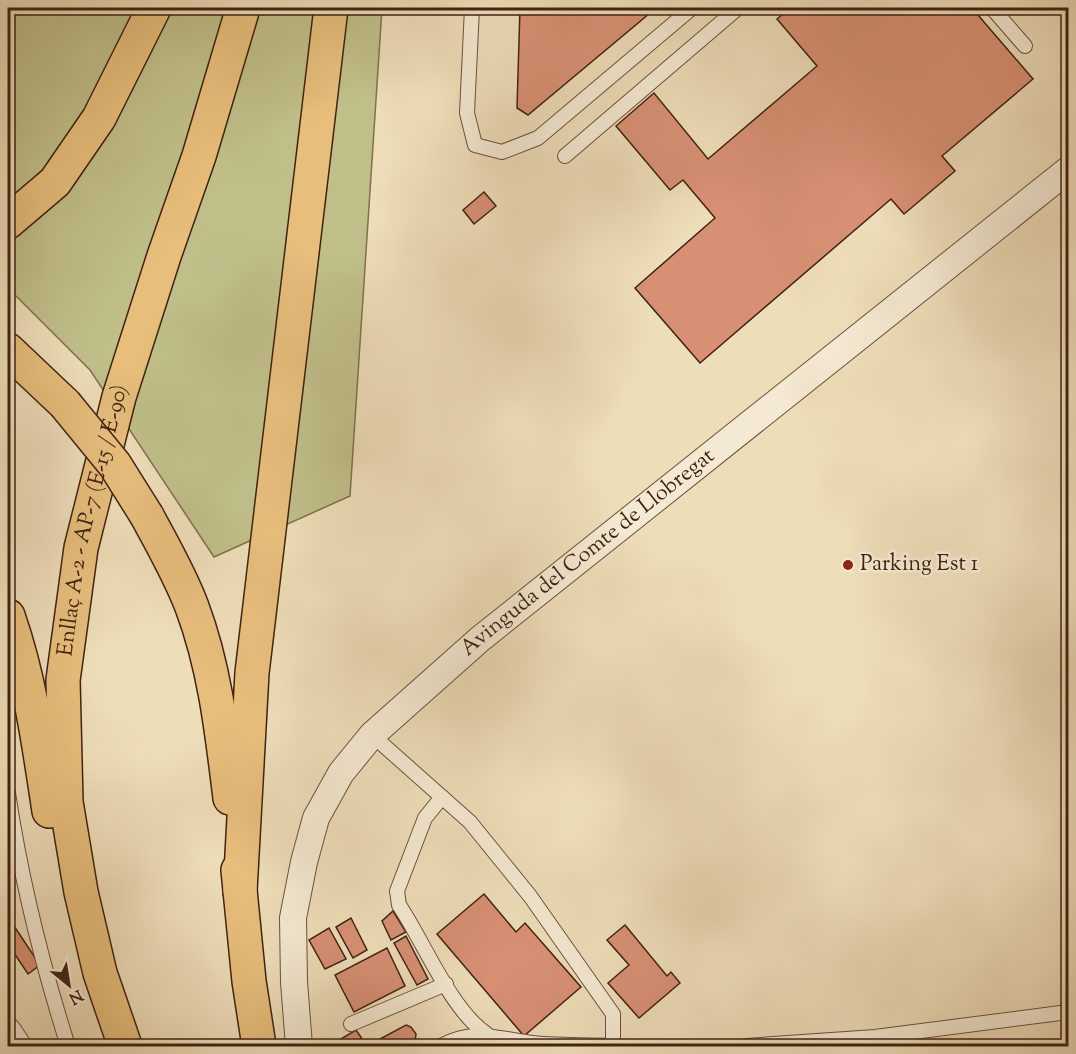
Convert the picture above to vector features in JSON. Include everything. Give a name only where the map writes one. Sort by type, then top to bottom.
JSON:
[{"type":"highway","points":[[8,222],[55,182],[68,164],[99,118],[154,8]]},
{"type":"highway","name":"Enllaç A-2 - AP-7 (E-15 / E-90)","points":[[125,1047],[100,973],[81,892],[66,802],[63,680],[81,548],[119,397],[199,156],[243,8]]},
{"type":"highway","points":[[240,891],[252,673],[331,8]]},
{"type":"highway","points":[[8,350],[65,404],[115,465],[176,567],[193,609],[208,659],[220,722],[249,981],[259,1047]]},
{"type":"highway","points":[[8,616],[30,697],[73,938],[89,1000],[105,1047]]},
{"type":"street","name":"Avinguda del Comte de Llobregat","points":[[299,1047],[294,982],[293,918],[304,862],[316,818],[341,773],[372,735],[480,639],[1068,170]]},
{"type":"street","points":[[8,1031],[18,1047]]},
{"type":"lane","points":[[472,8],[467,113],[475,146],[502,152],[538,138],[692,8]]},
{"type":"lane","points":[[565,156],[738,8]]},
{"type":"lane","points":[[992,8],[1025,46]]},
{"type":"lane","points":[[372,735],[470,822],[530,896],[613,1014],[614,1046],[532,1043],[488,1035],[450,1042],[441,1047]]},
{"type":"lane","points":[[8,793],[16,847],[68,1047]]},
{"type":"lane","points":[[442,797],[425,818],[397,891],[399,904],[470,1022],[488,1035]]},
{"type":"lane","points":[[351,1024],[446,984]]},
{"type":"lane","points":[[746,1047],[875,1037],[1068,1012]]},
{"type":"shaded area","points":[[8,8],[382,8],[350,496],[214,557],[90,370],[8,288]]},
{"type":"building","points":[[520,8],[656,8],[528,115],[517,108]]},
{"type":"building","points":[[790,8],[876,8],[880,13],[887,8],[972,8],[1033,79],[942,156],[955,171],[904,214],[891,199],[700,363],[635,288],[715,218],[683,180],[670,190],[616,126],[654,93],[708,159],[817,66],[777,19]]},
{"type":"building","points":[[484,192],[496,206],[474,224],[463,210]]},
{"type":"building","points":[[484,894],[516,932],[525,923],[581,987],[524,1036],[437,934]]},
{"type":"building","points":[[393,911],[406,932],[391,940],[382,921]]},
{"type":"building","points":[[8,917],[40,965],[28,974],[8,944]]},
{"type":"building","points":[[351,918],[367,950],[353,958],[336,927]]},
{"type":"building","points":[[625,925],[667,976],[671,972],[680,983],[639,1018],[608,983],[629,965],[607,940]]},
{"type":"building","points":[[329,928],[346,959],[325,969],[309,940]]},
{"type":"building","points":[[406,936],[428,979],[417,985],[394,943]]},
{"type":"building","points":[[387,948],[405,986],[354,1012],[335,975]]},
{"type":"building","points":[[406,1025],[411,1027],[416,1034],[415,1042],[410,1046],[367,1046]]},
{"type":"building","points":[[356,1030],[365,1043],[359,1046],[329,1046]]},
{"type":"place","name":"Parking Est 1","points":[[848,565]]}]
